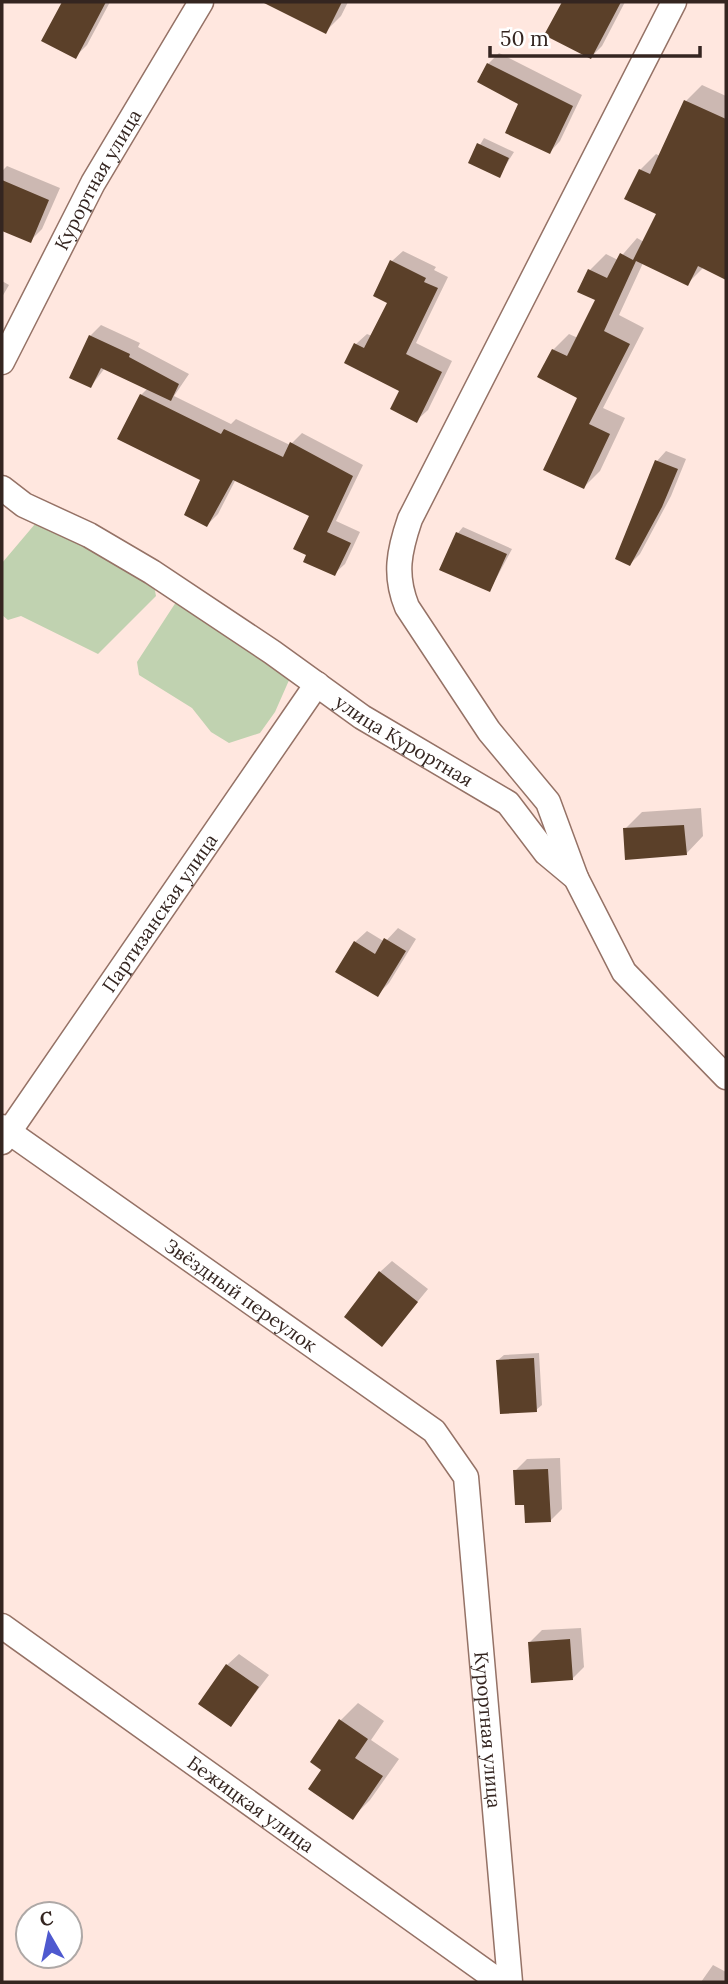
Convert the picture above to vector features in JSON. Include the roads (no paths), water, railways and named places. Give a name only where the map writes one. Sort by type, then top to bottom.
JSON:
[{"type":"street","name":"Курортная улица","points":[[2,362],[93,183],[201,2]]},
{"type":"street","points":[[576,878],[548,802],[489,731],[407,607],[399,589],[398,553],[410,519],[674,2]]},
{"type":"street","name":"улица Курортная","points":[[2,488],[24,505],[89,535],[152,572],[362,717],[508,803],[546,853],[576,878],[624,972],[726,1077]]},
{"type":"street","name":"Партизанская улица","points":[[4,1134],[317,684]]},
{"type":"street","name":"Звёздный переулок","points":[[4,1134],[434,1431],[466,1477]]},
{"type":"street","name":"Курортная улица","points":[[466,1477],[510,1982]]},
{"type":"street","name":"Бежицкая улица","points":[[2,1626],[500,1982]]}]
